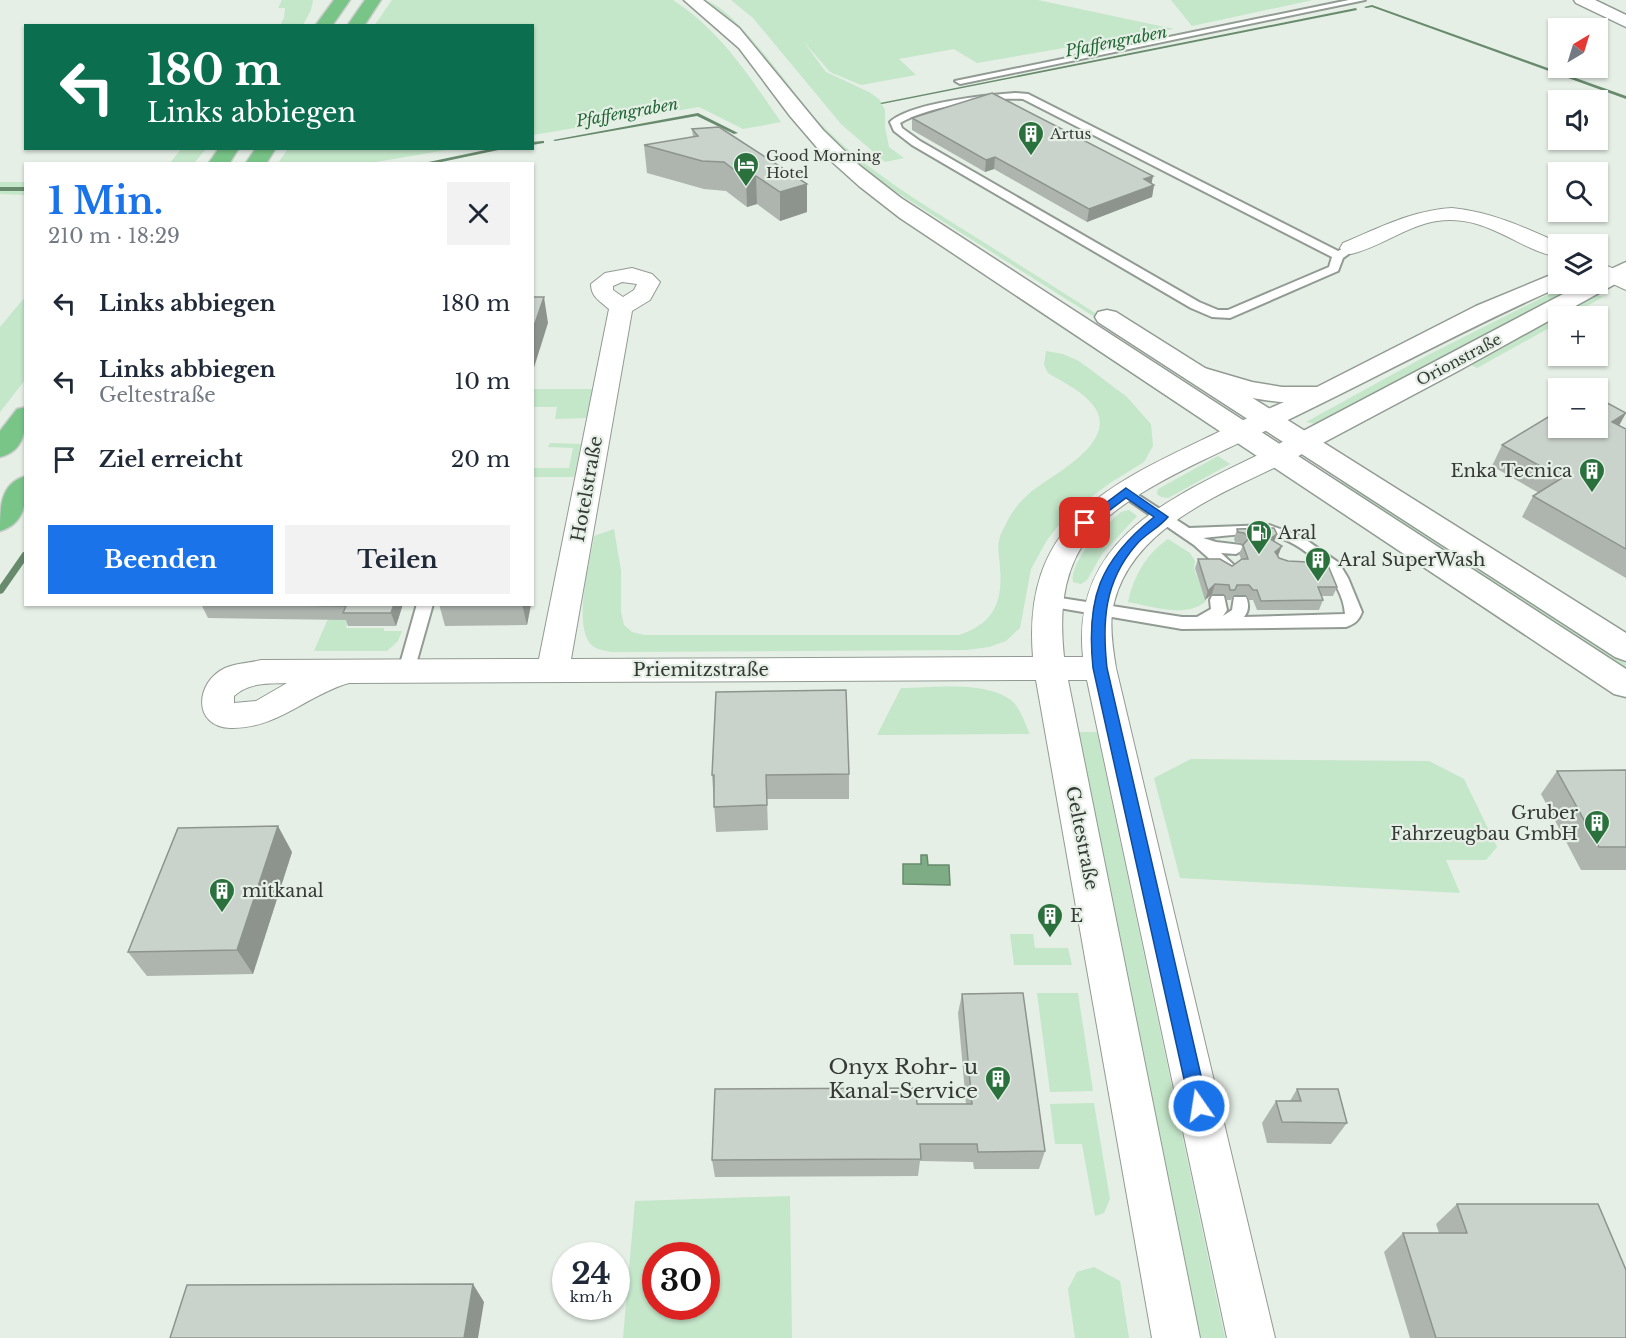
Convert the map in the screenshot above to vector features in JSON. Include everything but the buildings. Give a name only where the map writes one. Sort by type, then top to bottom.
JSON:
[{"type":"highway","points":[[316,24],[318,0]]},
{"type":"highway","points":[[324,24],[342,0]]},
{"type":"highway","points":[[356,24],[373,0]]},
{"type":"highway","points":[[0,449],[24,419]]},
{"type":"highway","points":[[0,521],[24,488]]},
{"type":"main road","points":[[692,0],[721,21],[744,43],[804,122],[865,182],[908,213],[1626,685]]},
{"type":"main road","points":[[714,0],[758,37],[809,102],[852,144],[910,190],[1032,270]]},
{"type":"main road","points":[[1582,0],[1626,22]]},
{"type":"main road","points":[[1603,0],[1626,11]]},
{"type":"main road","name":"Orionstraße","points":[[1277,456],[1611,268]]},
{"type":"main road","name":"Orionstraße","points":[[1240,432],[1326,393],[1485,311],[1548,283]]},
{"type":"main road","points":[[1093,308],[1626,649]]},
{"type":"main road","points":[[1194,373],[1252,391],[1294,395],[1326,393]]},
{"type":"street","points":[[1344,252],[1426,217],[1451,214],[1481,219],[1548,247]]},
{"type":"street","name":"Hotelstraße","points":[[553,670],[621,307]]},
{"type":"street","name":"Geltestraße","points":[[1176,1338],[1050,669],[1047,633],[1048,601],[1056,572],[1070,544],[1085,523],[1126,492],[1240,432]]},
{"type":"street","points":[[1251,1338],[1100,668],[1096,635],[1098,609],[1107,579],[1120,555],[1133,540],[1162,517],[1199,495],[1277,456]]},
{"type":"street","name":"Priemitzstraße","points":[[351,671],[1100,668]]},
{"type":"lane","points":[[960,81],[1361,0]]},
{"type":"lane","points":[[1010,94],[1024,96],[1344,252],[1334,269],[1230,314],[1216,314],[1195,305],[916,143],[897,129],[895,122],[902,117],[920,112],[1010,94]]},
{"type":"lane","points":[[1126,492],[1193,538],[1236,560],[1210,561],[1193,538]]},
{"type":"lane","points":[[1193,538],[1223,530],[1270,530],[1288,536],[1313,560]]},
{"type":"lane","points":[[1048,601],[1161,621],[1200,623],[1346,621],[1352,617],[1354,612],[1333,567],[1313,560],[1294,549],[1277,549]]},
{"type":"lane","points":[[1200,623],[1213,617],[1219,610],[1218,600]]},
{"type":"lane","points":[[1220,623],[1234,618],[1240,611],[1240,601]]},
{"type":"lane","points":[[406,671],[423,606]]},
{"type":"shaded area","points":[[282,0],[313,0],[311,10],[304,24],[281,24],[285,8],[278,8]]},
{"type":"shaded area","points":[[392,0],[673,0],[690,12],[720,40],[781,122],[743,129],[699,107],[534,135],[534,24],[375,24]]},
{"type":"shaded area","points":[[702,0],[715,5],[730,16],[820,123],[839,142],[882,176],[1210,386],[1144,348],[869,175],[815,123],[753,44]]},
{"type":"shaded area","points":[[731,0],[1038,0],[1174,29],[977,63],[954,49],[899,59],[916,75],[861,85],[830,72],[803,41],[826,72],[879,99],[885,110],[885,127],[889,147],[904,158],[885,162],[841,124],[753,18]]},
{"type":"shaded area","points":[[1171,0],[1313,0],[1192,26]]},
{"type":"shaded area","points":[[180,150],[205,150],[195,162],[171,162]]},
{"type":"shaded area","points":[[287,150],[447,150],[376,162],[279,162]]},
{"type":"shaded area","points":[[0,182],[24,182],[24,195],[0,194]]},
{"type":"shaded area","points":[[1549,294],[1562,294],[1335,417],[1315,424],[1306,422],[1428,355]]},
{"type":"shaded area","points":[[1598,295],[1603,297],[1587,306],[1578,306]]},
{"type":"shaded area","points":[[24,298],[24,381],[0,412],[0,327]]},
{"type":"shaded area","points":[[1548,323],[1548,329],[1477,368],[1471,365]]},
{"type":"shaded area","points":[[1046,351],[1063,354],[1079,361],[1127,397],[1151,424],[1153,446],[1144,462],[1110,483],[1067,515],[1047,540],[1031,569],[1020,628],[1006,641],[989,647],[967,650],[610,652],[596,648],[589,642],[585,632],[583,605],[594,536],[614,529],[621,570],[621,612],[624,625],[632,632],[644,635],[959,635],[980,625],[993,610],[1000,592],[998,544],[1010,516],[1029,494],[1082,455],[1099,431],[1099,418],[1089,400],[1048,373],[1044,365]]},
{"type":"shaded area","points":[[534,389],[593,389],[586,418],[555,419],[557,407],[534,407]]},
{"type":"shaded area","points":[[550,443],[581,444],[574,477],[534,477],[534,468],[569,468],[573,448],[548,447]]},
{"type":"shaded area","points":[[1218,456],[1230,464],[1168,498],[1157,494],[1158,489]]},
{"type":"shaded area","points":[[1342,481],[1626,664],[1626,674],[1335,485]]},
{"type":"shaded area","points":[[1129,510],[1137,516],[1102,554],[1087,580],[1081,584],[1073,582],[1073,573],[1082,554],[1107,525],[1121,512]]},
{"type":"shaded area","points":[[1168,539],[1190,553],[1195,561],[1194,568],[1206,601],[1189,609],[1179,610],[1128,602],[1142,566]]},
{"type":"shaded area","points":[[334,606],[354,606],[346,628],[384,628],[384,631],[402,631],[398,641],[387,651],[314,651]]},
{"type":"shaded area","points":[[959,687],[988,690],[1001,694],[1015,704],[1030,734],[877,735],[901,688]]},
{"type":"shaded area","points":[[1077,732],[1097,732],[1225,1338],[1198,1338]]},
{"type":"shaded area","points":[[1191,759],[1429,761],[1464,779],[1497,847],[1486,860],[1446,860],[1460,893],[1180,878],[1154,778]]},
{"type":"shaded area","points":[[921,855],[927,855],[928,865],[949,865],[950,885],[903,884],[903,864],[921,864]]},
{"type":"shaded area","points":[[1010,934],[1033,934],[1035,948],[1068,948],[1072,965],[1014,965]]},
{"type":"shaded area","points":[[1037,993],[1078,993],[1093,1091],[1050,1092]]},
{"type":"shaded area","points":[[1094,1103],[1110,1199],[1104,1213],[1095,1216],[1082,1144],[1055,1144],[1050,1104]]},
{"type":"shaded area","points":[[790,1196],[792,1338],[623,1338],[625,1320],[630,1320],[630,1258],[635,1201]]},
{"type":"shaded area","points":[[1094,1267],[1120,1281],[1129,1338],[1075,1338],[1068,1289],[1077,1272]]},
{"type":"waterway","name":"Pfaffengraben","points":[[1366,7],[1372,6],[1626,98]]},
{"type":"waterway","name":"Pfaffengraben","points":[[882,103],[1356,9]]},
{"type":"waterway","name":"Pfaffengraben","points":[[555,140],[698,114],[736,133]]},
{"type":"waterway","name":"Pfaffengraben","points":[[534,144],[542,142]]},
{"type":"waterway","name":"Pfaffengraben","points":[[432,162],[495,150]]},
{"type":"waterway","name":"Pfaffengraben","points":[[0,189],[24,189]]},
{"type":"waterway","points":[[0,591],[24,557]]},
{"type":"place","name":"Artus","points":[[1031,157]]},
{"type":"place","name":"Good Morning Hotel","points":[[746,188]]},
{"type":"place","name":"Enka Tecnica","points":[[1592,494]]},
{"type":"place","name":"Aral","points":[[1259,556]]},
{"type":"place","name":"Aral SuperWash","points":[[1318,583]]},
{"type":"place","name":"Gruber Fahrzeugbau GmbH","points":[[1597,846]]},
{"type":"place","name":"mitkanal","points":[[222,914]]},
{"type":"place","name":"E","points":[[1050,939]]},
{"type":"place","name":"Onyx Rohr- u Kanal-Service","points":[[998,1102]]},
{"type":"route","points":[[1085,523],[1126,492],[1162,517],[1133,540],[1120,555],[1107,579],[1098,609],[1096,635],[1100,668],[1199,1106]]}]
